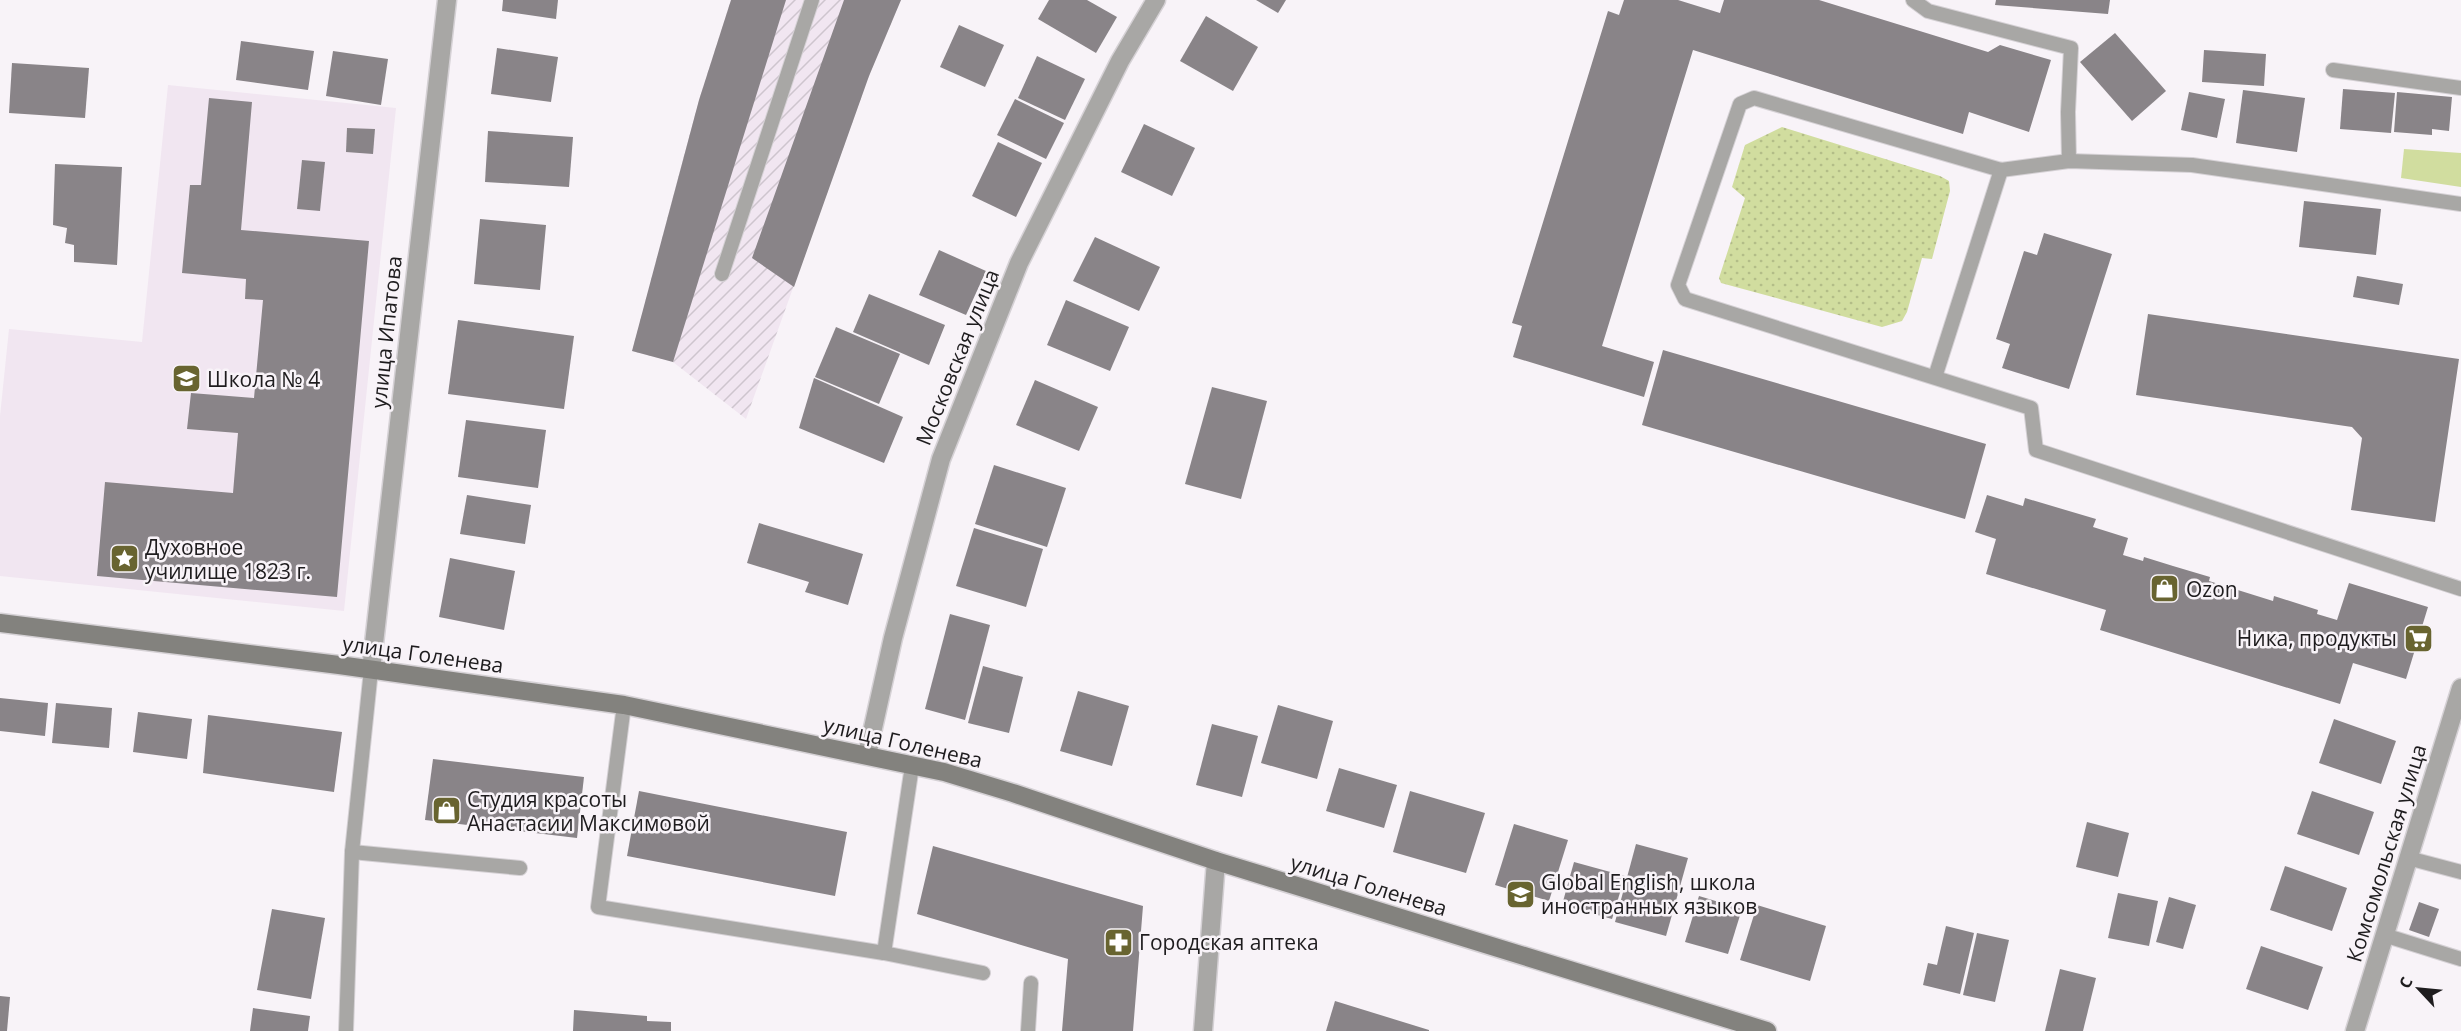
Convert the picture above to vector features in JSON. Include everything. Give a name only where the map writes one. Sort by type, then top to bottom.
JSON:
[{"type":"main road","name":"улица Голенева","points":[[0,623],[624,705],[944,772],[1216,861],[1767,1031]]},
{"type":"street","name":"улица Ипатова","points":[[371,670],[447,0]]},
{"type":"street","name":"Московская улица","points":[[867,755],[893,638],[940,459],[1019,263],[1120,61],[1156,0]]},
{"type":"street","name":"Комсомольская улица","points":[[2355,1031],[2408,858],[2457,717],[2461,688]]},
{"type":"street","points":[[1203,1031],[1216,861]]},
{"type":"lane","points":[[722,274],[812,0]]},
{"type":"lane","points":[[1913,0],[1928,11],[2071,48],[2069,161]]},
{"type":"lane","points":[[2333,70],[2461,88]]},
{"type":"lane","points":[[2461,204],[2192,165],[2069,161],[2001,170],[1754,98],[1740,104],[1678,285],[1685,299],[2031,408],[2036,450],[2461,589]]},
{"type":"lane","points":[[1935,377],[2001,170]]},
{"type":"lane","points":[[346,1031],[352,852],[371,670]]},
{"type":"lane","points":[[624,705],[598,907],[884,953],[983,973]]},
{"type":"lane","points":[[884,953],[912,766]]},
{"type":"lane","points":[[352,852],[520,868]]},
{"type":"lane","points":[[2408,858],[2461,872]]},
{"type":"lane","points":[[2384,935],[2461,958]]},
{"type":"lane","points":[[1028,1031],[1031,983]]},
{"type":"shaded area","points":[[731,0],[901,0],[869,76],[746,419],[673,362],[632,351],[699,100]]},
{"type":"shaded area","name":"Школа № 4","points":[[168,85],[396,108],[344,611],[0,576],[0,416],[9,329],[142,342]]},
{"type":"green space","points":[[1782,127],[1940,176],[1949,181],[1950,191],[1932,259],[1922,258],[1907,312],[1902,321],[1882,327],[1721,283],[1719,278],[1745,198],[1732,187],[1745,145]]},
{"type":"green space","points":[[2404,149],[2461,153],[2461,187],[2401,178]]},
{"type":"building","points":[[503,0],[558,0],[556,19],[502,11]]},
{"type":"building","points":[[731,0],[786,0],[673,362],[632,351],[699,100]]},
{"type":"building","points":[[844,0],[901,0],[869,76],[794,287],[752,258]]},
{"type":"building","points":[[1049,0],[1087,0],[1117,17],[1096,53],[1038,19]]},
{"type":"building","points":[[1256,0],[1286,0],[1278,13]]},
{"type":"building","points":[[1624,0],[1678,0],[1720,13],[1724,0],[1819,0],[1988,52],[2000,45],[2051,60],[2029,132],[1969,112],[1963,134],[1693,50],[1602,346],[1654,362],[1644,397],[1513,357],[1522,326],[1512,323],[1608,11],[1619,15]]},
{"type":"building","points":[[1996,0],[2110,0],[2108,14],[1995,5]]},
{"type":"building","points":[[1206,16],[1258,47],[1233,91],[1180,61]]},
{"type":"building","points":[[959,25],[1004,45],[985,87],[940,67]]},
{"type":"building","points":[[2115,33],[2166,91],[2132,121],[2080,62]]},
{"type":"building","points":[[241,41],[314,51],[308,90],[236,80]]},
{"type":"building","points":[[497,48],[558,57],[551,102],[491,94]]},
{"type":"building","points":[[2204,50],[2266,54],[2264,86],[2202,82]]},
{"type":"building","points":[[333,51],[388,59],[381,105],[326,96]]},
{"type":"building","points":[[1037,56],[1085,79],[1065,120],[1018,98]]},
{"type":"building","points":[[12,63],[89,68],[85,118],[9,113]]},
{"type":"building","points":[[2343,89],[2395,93],[2391,133],[2340,129]]},
{"type":"building","points":[[2243,90],[2305,98],[2297,152],[2236,143]]},
{"type":"building","points":[[2189,92],[2225,99],[2217,138],[2181,130]]},
{"type":"building","points":[[2397,92],[2452,97],[2449,131],[2432,129],[2432,135],[2394,132]]},
{"type":"building","points":[[209,98],[252,102],[241,230],[369,241],[337,597],[97,576],[105,482],[233,493],[238,433],[187,429],[191,393],[254,398],[263,300],[245,299],[246,279],[182,273],[190,185],[201,185]]},
{"type":"building","points":[[1015,99],[1064,123],[1046,159],[997,135]]},
{"type":"building","points":[[1144,124],[1195,148],[1172,196],[1121,172]]},
{"type":"building","points":[[347,128],[375,129],[373,154],[346,152]]},
{"type":"building","points":[[488,131],[573,137],[569,187],[485,182]]},
{"type":"building","points":[[998,142],[1042,163],[1016,217],[972,196]]},
{"type":"building","points":[[302,160],[325,162],[320,211],[297,209]]},
{"type":"building","points":[[55,164],[122,167],[117,265],[74,262],[74,245],[65,243],[67,228],[53,225]]},
{"type":"building","points":[[2304,201],[2381,209],[2376,255],[2299,247]]},
{"type":"building","points":[[480,219],[546,225],[540,290],[474,284]]},
{"type":"building","points":[[2044,233],[2112,254],[2069,389],[2002,368],[2010,344],[1996,339],[2024,251],[2037,255]]},
{"type":"building","points":[[1095,237],[1160,267],[1139,311],[1073,281]]},
{"type":"building","points":[[939,250],[986,271],[966,315],[919,295]]},
{"type":"building","points":[[2357,276],[2403,284],[2399,305],[2353,297]]},
{"type":"building","points":[[869,294],[945,325],[929,365],[853,332]]},
{"type":"building","points":[[1066,300],[1129,327],[1110,371],[1047,345]]},
{"type":"building","points":[[2148,314],[2459,359],[2435,522],[2351,510],[2362,438],[2352,427],[2136,395]]},
{"type":"building","points":[[458,320],[574,336],[564,409],[448,394]]},
{"type":"building","points":[[836,327],[900,354],[879,404],[815,377]]},
{"type":"building","points":[[1663,350],[1986,444],[1965,519],[1642,425]]},
{"type":"building","points":[[814,378],[903,417],[884,463],[799,428]]},
{"type":"building","points":[[1035,380],[1098,407],[1079,451],[1016,425]]},
{"type":"building","points":[[1212,387],[1267,401],[1241,499],[1185,484]]},
{"type":"building","points":[[466,420],[546,430],[538,488],[458,477]]},
{"type":"building","points":[[994,465],[1066,488],[1047,547],[975,524]]},
{"type":"building","points":[[467,495],[531,505],[525,544],[460,534]]},
{"type":"building","points":[[1987,495],[2023,506],[2025,498],[2096,519],[2093,527],[2128,538],[2123,555],[2143,561],[2144,557],[2210,577],[2209,581],[2273,601],[2274,596],[2318,610],[2317,614],[2337,620],[2349,583],[2428,607],[2406,679],[2353,663],[2340,704],[2100,630],[2106,610],[1986,574],[1996,539],[1975,532]]},
{"type":"building","points":[[759,523],[863,554],[848,605],[805,592],[809,582],[747,563]]},
{"type":"building","points":[[974,528],[1043,549],[1026,607],[956,586]]},
{"type":"building","points":[[450,558],[515,571],[504,630],[439,617]]},
{"type":"building","points":[[950,614],[990,625],[965,720],[925,709]]},
{"type":"building","points":[[983,666],[1023,677],[1009,733],[968,723]]},
{"type":"building","points":[[1078,691],[1129,706],[1112,766],[1060,751]]},
{"type":"building","points":[[0,698],[48,703],[45,736],[0,731]]},
{"type":"building","points":[[56,703],[112,708],[109,748],[52,743]]},
{"type":"building","points":[[1278,705],[1333,721],[1317,779],[1261,763]]},
{"type":"building","points":[[138,712],[192,719],[187,759],[133,752]]},
{"type":"building","points":[[208,715],[342,732],[334,792],[203,773]]},
{"type":"building","points":[[2334,719],[2396,741],[2381,784],[2319,763]]},
{"type":"building","points":[[1212,724],[1258,736],[1242,797],[1196,785]]},
{"type":"building","points":[[433,759],[584,777],[577,838],[425,820]]},
{"type":"building","points":[[1339,768],[1397,785],[1384,828],[1326,811]]},
{"type":"building","points":[[639,791],[847,832],[835,896],[627,856]]},
{"type":"building","points":[[1410,791],[1485,813],[1466,873],[1393,852]]},
{"type":"building","points":[[2312,791],[2374,812],[2359,855],[2297,834]]},
{"type":"building","points":[[2087,822],[2129,833],[2118,877],[2076,867]]},
{"type":"building","points":[[1514,824],[1568,840],[1549,901],[1495,885]]},
{"type":"building","points":[[1636,844],[1688,858],[1666,936],[1615,922]]},
{"type":"building","points":[[933,846],[1143,906],[1133,1031],[1062,1031],[1068,959],[917,914]]},
{"type":"building","points":[[1574,862],[1625,876],[1612,919],[1562,905]]},
{"type":"building","points":[[2285,866],[2347,888],[2332,931],[2270,910]]},
{"type":"building","points":[[2118,893],[2158,901],[2149,946],[2108,938]]},
{"type":"building","points":[[1699,896],[1742,909],[1728,954],[1685,942]]},
{"type":"building","points":[[2169,897],[2196,905],[2183,949],[2156,942]]},
{"type":"building","points":[[2419,902],[2439,909],[2429,937],[2409,930]]},
{"type":"building","points":[[1757,905],[1826,926],[1810,981],[1740,960]]},
{"type":"building","points":[[272,909],[325,918],[311,999],[257,990]]},
{"type":"building","points":[[1946,926],[1974,933],[1960,994],[1923,985],[1928,963],[1937,965]]},
{"type":"building","points":[[1977,933],[2009,940],[1995,1002],[1963,995]]},
{"type":"building","points":[[2261,946],[2323,967],[2308,1010],[2246,989]]},
{"type":"building","points":[[2060,969],[2096,978],[2083,1031],[2045,1031]]},
{"type":"building","points":[[0,996],[10,997],[7,1031],[0,1031]]},
{"type":"building","points":[[1335,1001],[1429,1030],[1429,1031],[1326,1031]]},
{"type":"building","points":[[253,1008],[310,1016],[308,1031],[250,1031]]},
{"type":"building","points":[[574,1010],[647,1016],[647,1021],[671,1022],[671,1031],[573,1031]]},
{"type":"place","name":"Школа № 4","points":[[186,379]]},
{"type":"place","name":"Духовное училище 1823 г.","points":[[124,559]]},
{"type":"place","name":"Ozon","points":[[2165,589]]},
{"type":"place","name":"Ника, продукты","points":[[2418,638]]},
{"type":"place","name":"Студия красоты Анастасии Максимовой","points":[[446,811]]},
{"type":"place","name":"Global English, школа иностранных языков","points":[[1520,894]]},
{"type":"place","name":"Городская аптека","points":[[1118,942]]}]
